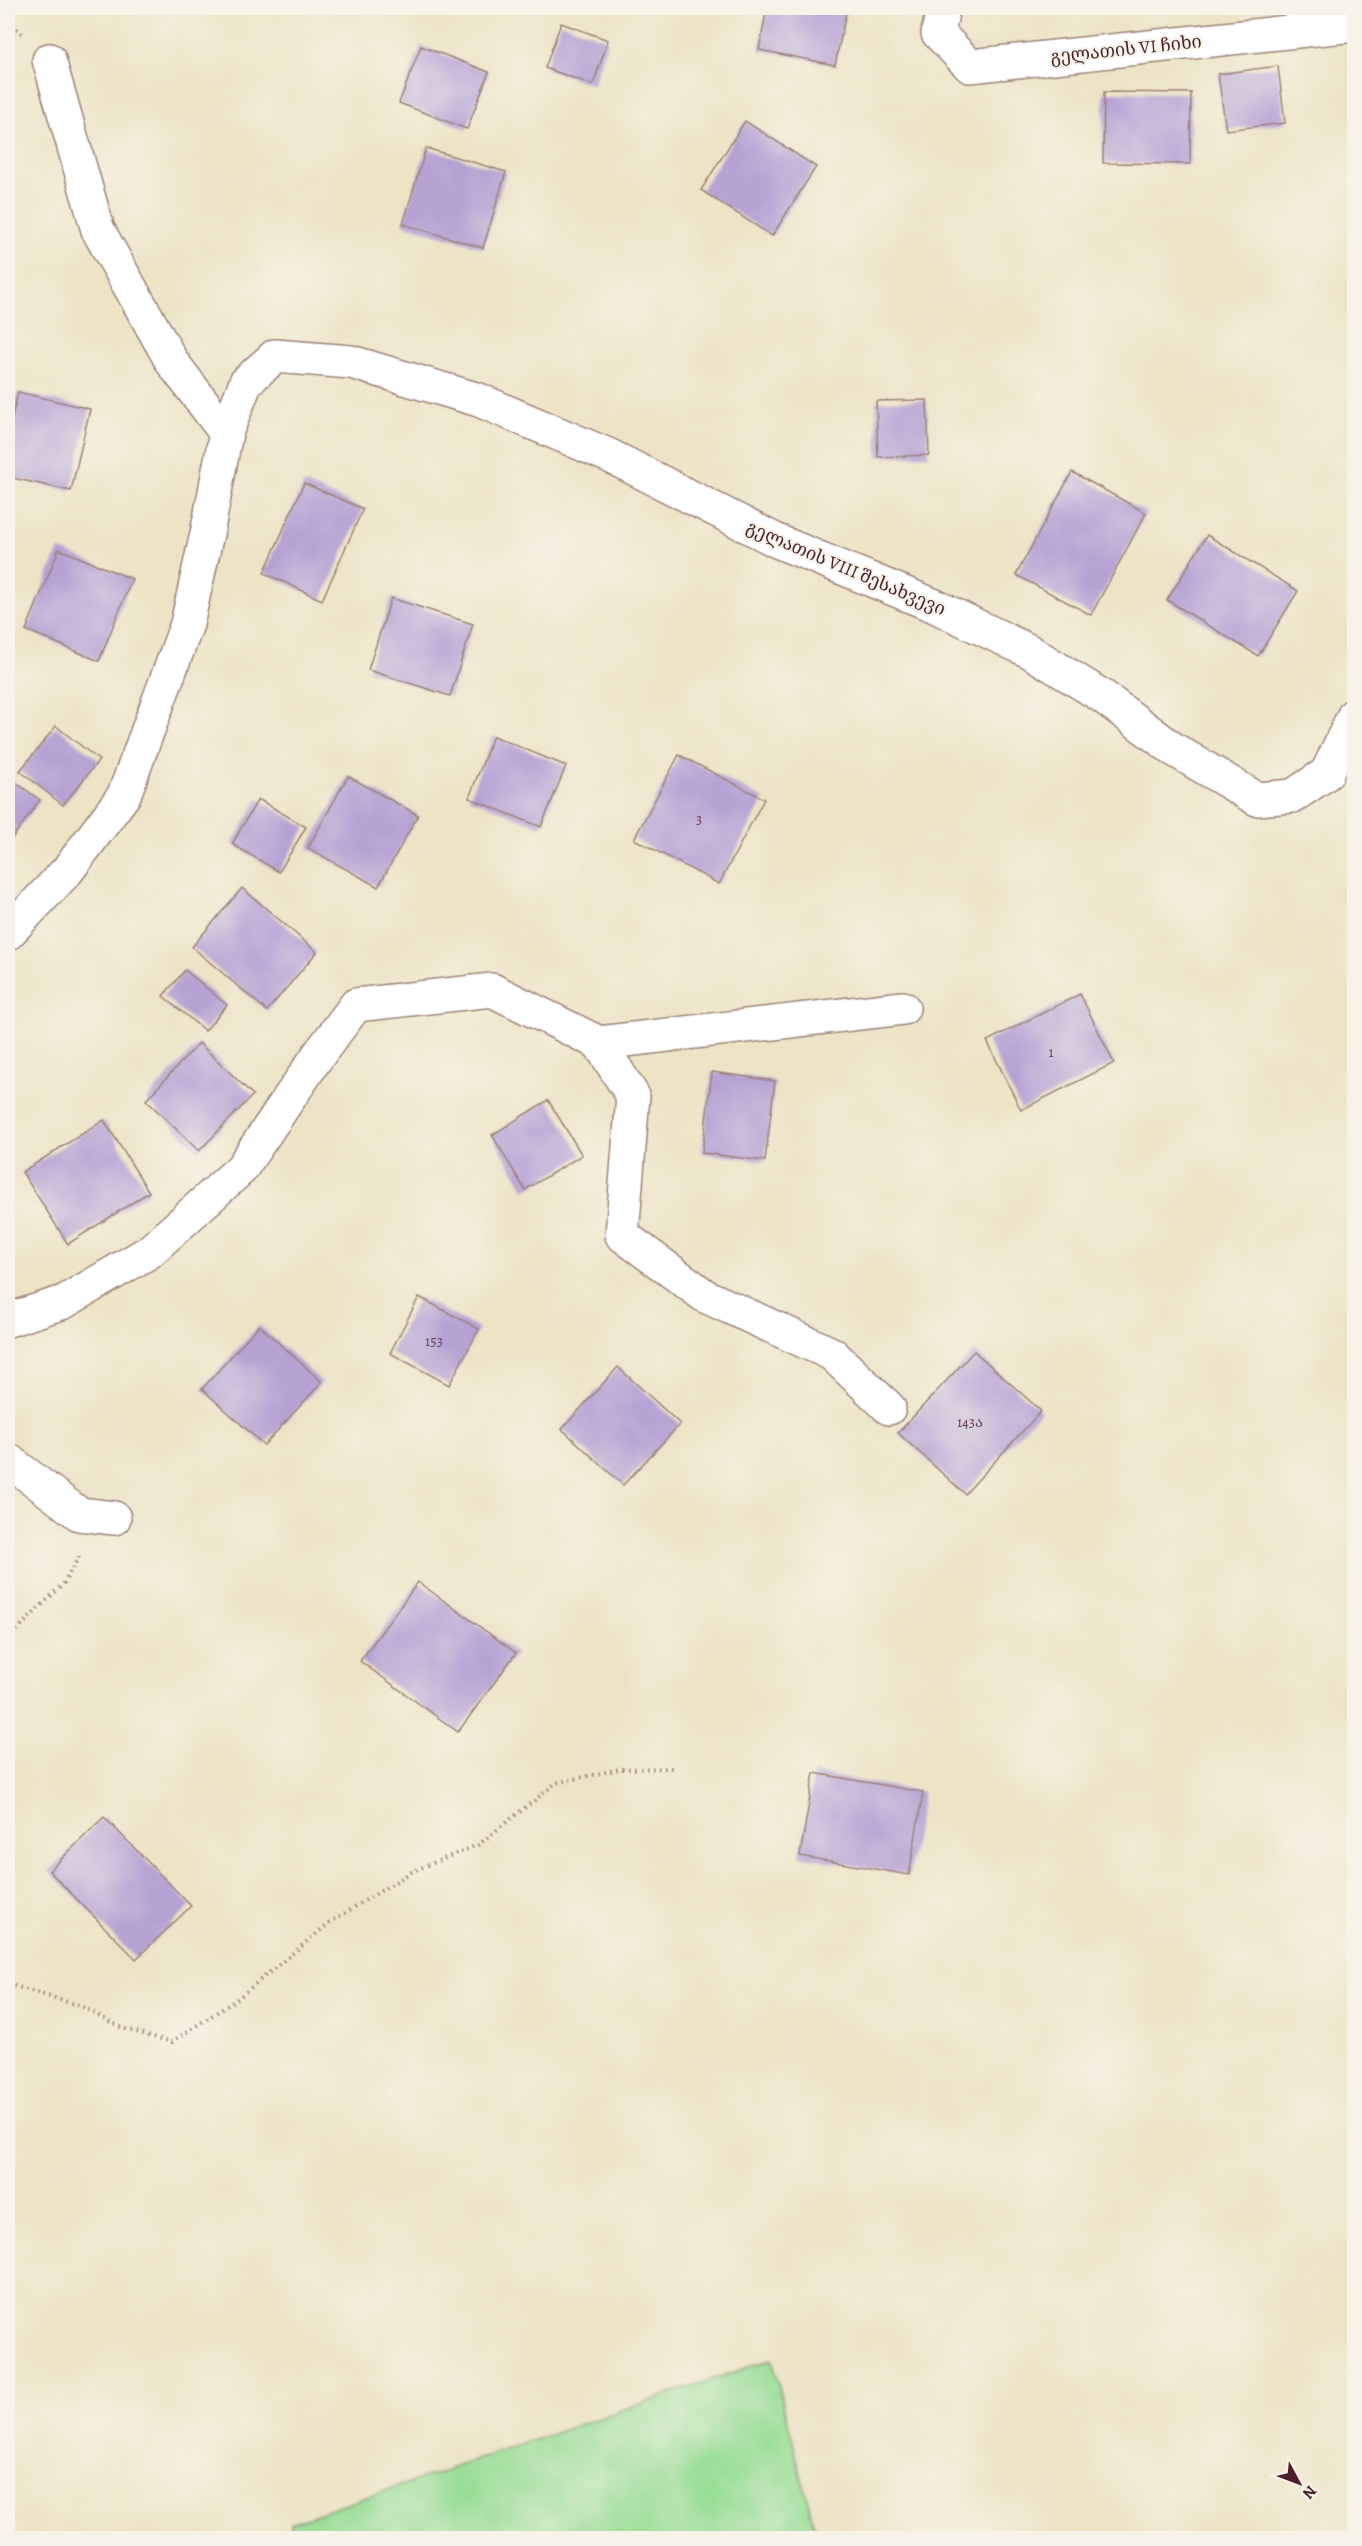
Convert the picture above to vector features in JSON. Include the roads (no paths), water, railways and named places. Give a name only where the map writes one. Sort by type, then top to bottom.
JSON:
[{"type":"street","name":"გელათის VI ჩიხი","points":[[943,8],[938,33],[970,66],[1354,25]]},
{"type":"street","points":[[8,933],[68,870],[124,795],[187,624],[226,433],[172,362],[99,230],[49,60]]},
{"type":"street","name":"გელათის VIII შესახვევი","points":[[226,433],[246,382],[275,356],[351,362],[479,400],[609,456],[777,541],[935,606],[1029,651],[1102,696],[1173,749],[1257,799],[1293,796],[1327,773],[1354,715]]},
{"type":"street","points":[[8,1320],[64,1302],[149,1252],[241,1169],[317,1057],[356,1005],[492,990],[599,1043],[633,1096],[622,1234],[705,1296],[832,1354],[889,1408]]},
{"type":"street","points":[[599,1043],[903,1008]]},
{"type":"street","points":[[8,1460],[79,1514],[114,1518]]}]
